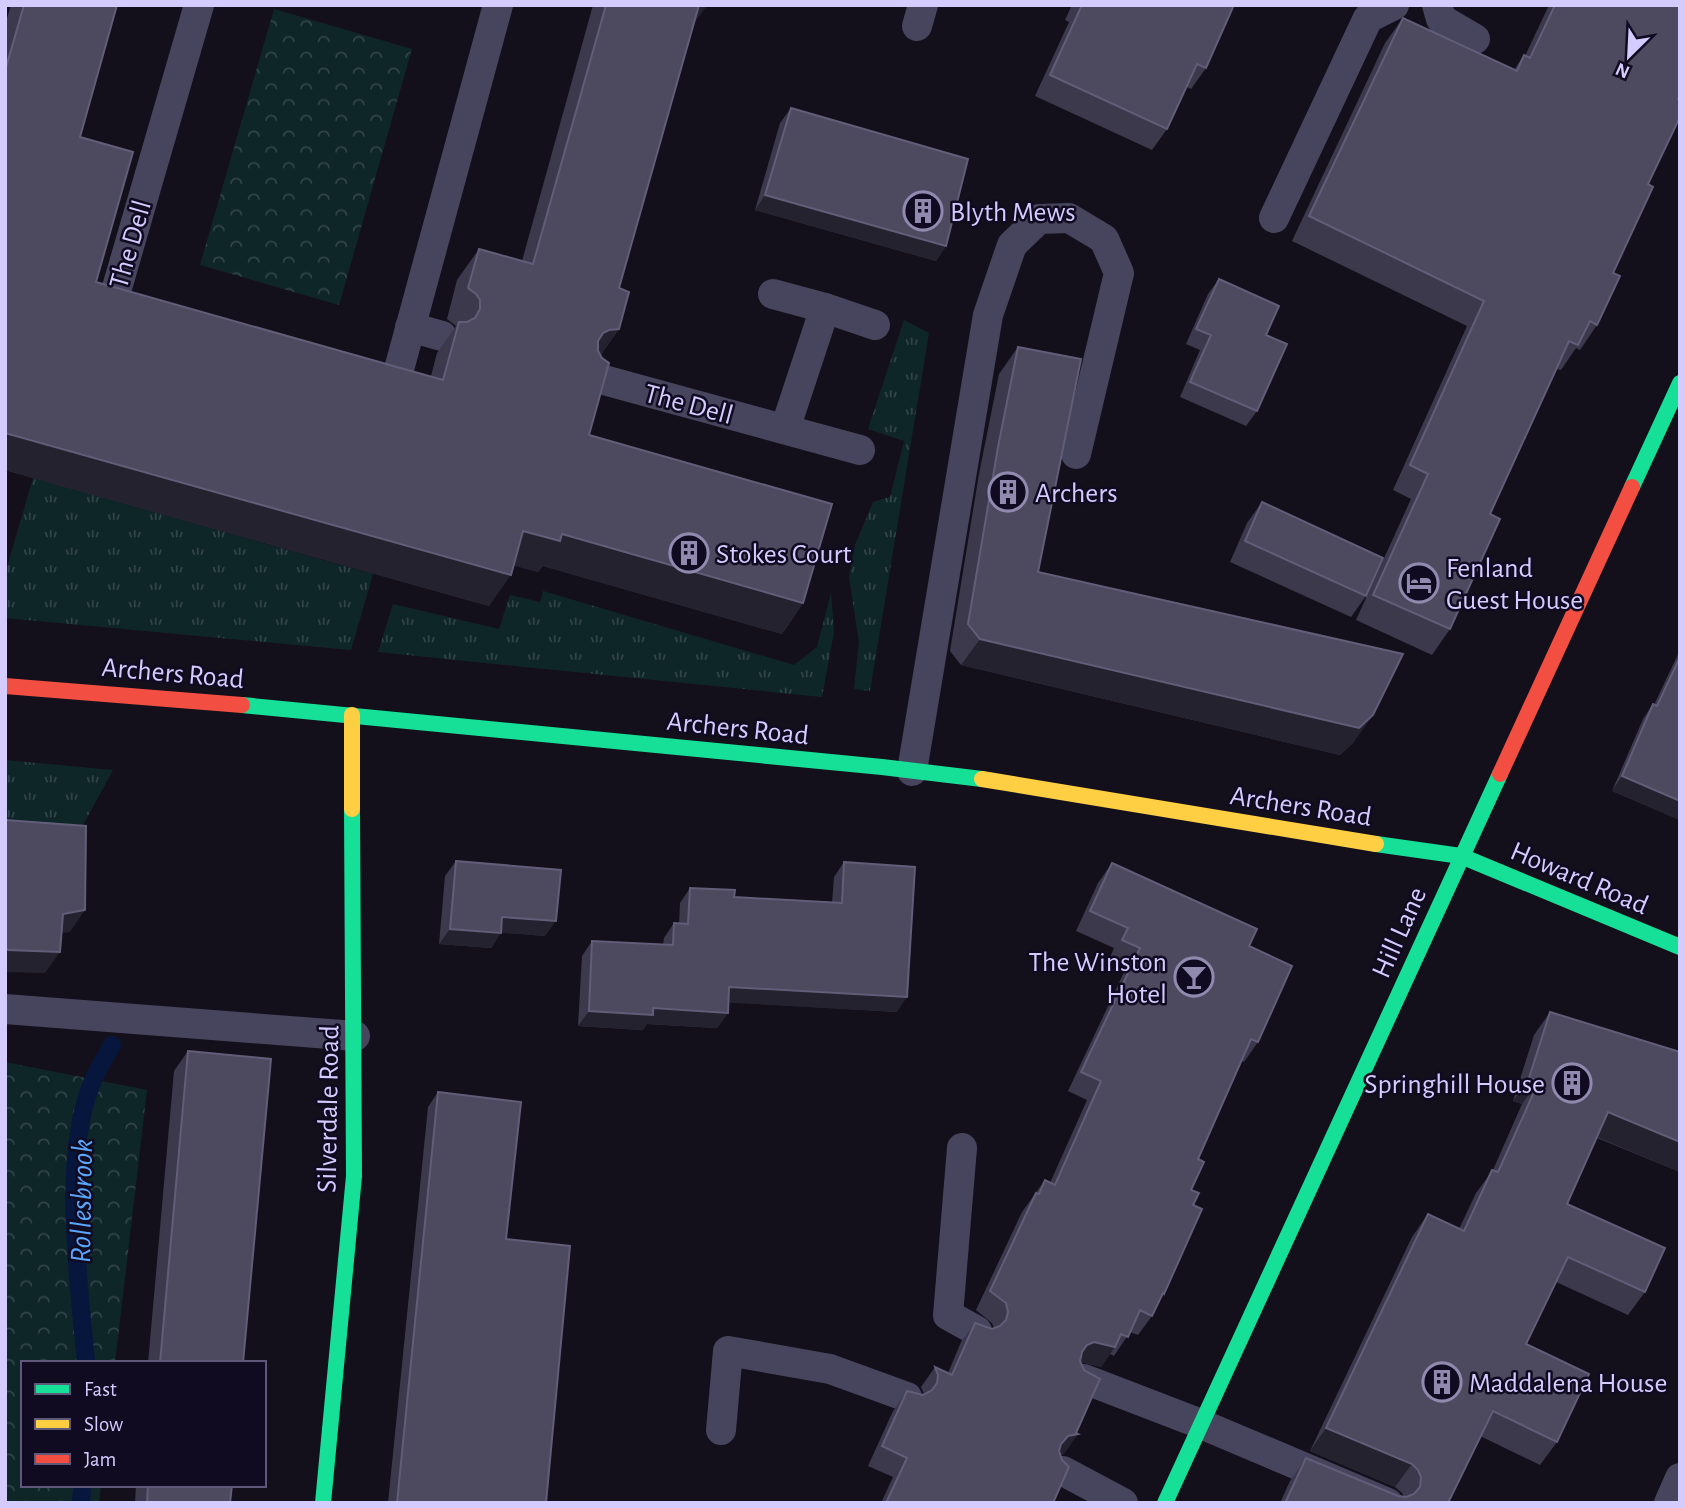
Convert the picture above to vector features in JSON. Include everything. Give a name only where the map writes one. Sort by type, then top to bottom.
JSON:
[{"type":"street","name":"Hill Lane","points":[[1165,1503],[1680,383]]},
{"type":"street","name":"Archers Road","points":[[5,686],[127,694],[352,715],[998,781],[1273,829],[1461,856]]},
{"type":"street","name":"Silverdale Road","points":[[323,1503],[354,1176],[352,715]]},
{"type":"street","name":"Howard Road","points":[[1461,856],[1680,947]]},
{"type":"lane","name":"The Dell","points":[[159,318],[111,305],[199,5]]},
{"type":"lane","points":[[341,369],[395,384],[498,5]]},
{"type":"lane","points":[[1274,218],[1368,19],[1394,5]]},
{"type":"lane","points":[[1437,5],[1441,19],[1475,40]]},
{"type":"lane","points":[[912,771],[988,315],[1012,244],[1039,219],[1069,218],[1104,239],[1119,272],[1076,454]]},
{"type":"lane","points":[[773,294],[875,325]]},
{"type":"lane","points":[[785,429],[825,308]]},
{"type":"lane","points":[[410,327],[442,336]]},
{"type":"lane","name":"The Dell","points":[[593,377],[860,450]]},
{"type":"lane","points":[[5,1009],[355,1036]]},
{"type":"lane","points":[[962,1149],[948,1315],[977,1331]]},
{"type":"lane","points":[[721,1430],[728,1351],[830,1369],[907,1397]]},
{"type":"lane","points":[[1084,1379],[1201,1424],[1388,1503]]},
{"type":"lane","points":[[1063,1471],[1123,1503]]},
{"type":"lane","points":[[1669,1503],[1680,1478]]},
{"type":"green space","points":[[274,9],[412,49],[339,305],[200,265]]},
{"type":"green space","points":[[904,320],[929,333],[870,691],[854,689],[859,642],[849,577],[855,545],[873,502],[890,497],[904,441],[868,429]]},
{"type":"green space","points":[[33,478],[373,574],[351,650],[5,618],[5,574]]},
{"type":"green space","points":[[543,591],[794,665],[817,647],[831,593],[834,632],[822,697],[378,652],[393,604],[499,629],[510,595],[540,602]]},
{"type":"green space","points":[[5,760],[113,770],[71,847],[5,843]]},
{"type":"green space","points":[[5,1062],[147,1090],[115,1361],[21,1361],[21,1487],[101,1487],[99,1503],[5,1503]]},
{"type":"building","points":[[24,5],[117,5],[80,137],[133,152],[96,282],[443,380],[459,322],[475,318],[480,309],[480,300],[468,288],[479,249],[533,264],[606,5],[699,5],[619,288],[629,292],[619,329],[603,333],[598,341],[598,351],[609,363],[589,435],[832,504],[803,603],[562,534],[560,541],[523,531],[511,575],[5,433],[5,71]]},
{"type":"building","points":[[1082,5],[1233,7],[1206,68],[1197,64],[1167,129],[1050,75]]},
{"type":"building","points":[[1555,5],[1680,5],[1680,117],[1648,184],[1653,187],[1613,273],[1620,276],[1597,325],[1590,321],[1578,345],[1569,341],[1490,514],[1500,519],[1450,629],[1373,595],[1428,474],[1410,465],[1484,301],[1309,216],[1403,18],[1517,71],[1524,55],[1530,58]]},
{"type":"building","points":[[791,108],[968,159],[946,246],[765,195]]},
{"type":"building","points":[[1219,279],[1279,306],[1266,335],[1287,344],[1257,411],[1190,382],[1211,335],[1196,329]]},
{"type":"building","name":"Archers","points":[[1018,347],[1081,359],[1038,572],[1403,654],[1373,715],[1359,728],[980,639],[968,624]]},
{"type":"building","points":[[1262,502],[1383,558],[1366,596],[1245,541]]},
{"type":"building","points":[[1680,657],[1680,801],[1622,776],[1653,704],[1657,706]]},
{"type":"building","points":[[5,820],[86,826],[85,910],[63,914],[60,952],[8,950],[5,947]]},
{"type":"building","points":[[456,861],[561,870],[556,921],[502,917],[501,933],[450,929]]},
{"type":"building","points":[[844,862],[915,867],[907,997],[729,987],[728,1013],[653,1008],[653,1015],[589,1011],[592,941],[673,945],[674,923],[688,924],[690,888],[735,890],[734,897],[842,903]]},
{"type":"building","points":[[1112,863],[1257,929],[1249,946],[1292,966],[1258,1042],[1251,1039],[1198,1159],[1204,1162],[1191,1190],[1199,1193],[1193,1205],[1202,1209],[1164,1294],[1152,1316],[1140,1310],[1128,1337],[1121,1334],[1115,1347],[1094,1342],[1087,1345],[1082,1352],[1080,1361],[1084,1370],[1100,1379],[1076,1433],[1078,1434],[1068,1436],[1061,1444],[1059,1451],[1062,1460],[1069,1467],[1053,1503],[886,1503],[907,1458],[882,1446],[907,1391],[923,1395],[932,1390],[937,1383],[935,1367],[952,1375],[975,1323],[992,1329],[1006,1320],[1006,1303],[990,1291],[1036,1193],[1039,1194],[1045,1180],[1055,1185],[1101,1081],[1081,1072],[1140,948],[1122,940],[1128,928],[1090,911]]},
{"type":"building","points":[[1550,1012],[1680,1052],[1680,1142],[1608,1112],[1567,1204],[1665,1248],[1645,1292],[1568,1257],[1526,1344],[1589,1374],[1557,1442],[1493,1411],[1448,1503],[1285,1503],[1306,1458],[1398,1496],[1414,1494],[1420,1487],[1421,1477],[1412,1464],[1326,1428],[1428,1214],[1464,1231],[1492,1170],[1498,1172],[1539,1081],[1529,1078]]},
{"type":"building","points":[[188,1051],[271,1059],[243,1361],[160,1361]]},
{"type":"building","points":[[438,1092],[521,1102],[506,1239],[570,1246],[546,1503],[397,1503]]},
{"type":"building","points":[[148,1487],[232,1487],[230,1503],[147,1503]]},
{"type":"waterway","name":"Rollesbrook","points":[[86,1361],[76,1257],[77,1143],[94,1078],[112,1045]]},
{"type":"waterway","name":"Rollesbrook","points":[[81,1503],[82,1487]]},
{"type":"traffic: fast","points":[[1632,487],[1680,383]]},
{"type":"traffic: fast","points":[[242,705],[982,779]]},
{"type":"traffic: fast","points":[[1165,1503],[1500,774]]},
{"type":"traffic: fast","points":[[323,1503],[354,1176],[352,809]]},
{"type":"traffic: fast","points":[[1376,844],[1461,856],[1680,947]]},
{"type":"traffic: slow","points":[[352,715],[352,809]]},
{"type":"traffic: slow","points":[[982,779],[1376,844]]},
{"type":"traffic: jam","points":[[1500,774],[1632,487]]},
{"type":"traffic: jam","points":[[5,686],[242,705]]},
{"type":"place","name":"Blyth Mews","points":[[923,211]]},
{"type":"place","name":"Archers","points":[[1008,492]]},
{"type":"place","name":"Stokes Court","points":[[689,553]]},
{"type":"place","name":"Fenland Guest House","points":[[1419,583]]},
{"type":"place","name":"The Winston Hotel","points":[[1194,977]]},
{"type":"place","name":"Springhill House","points":[[1572,1083]]},
{"type":"place","name":"Maddalena House","points":[[1442,1382]]}]
